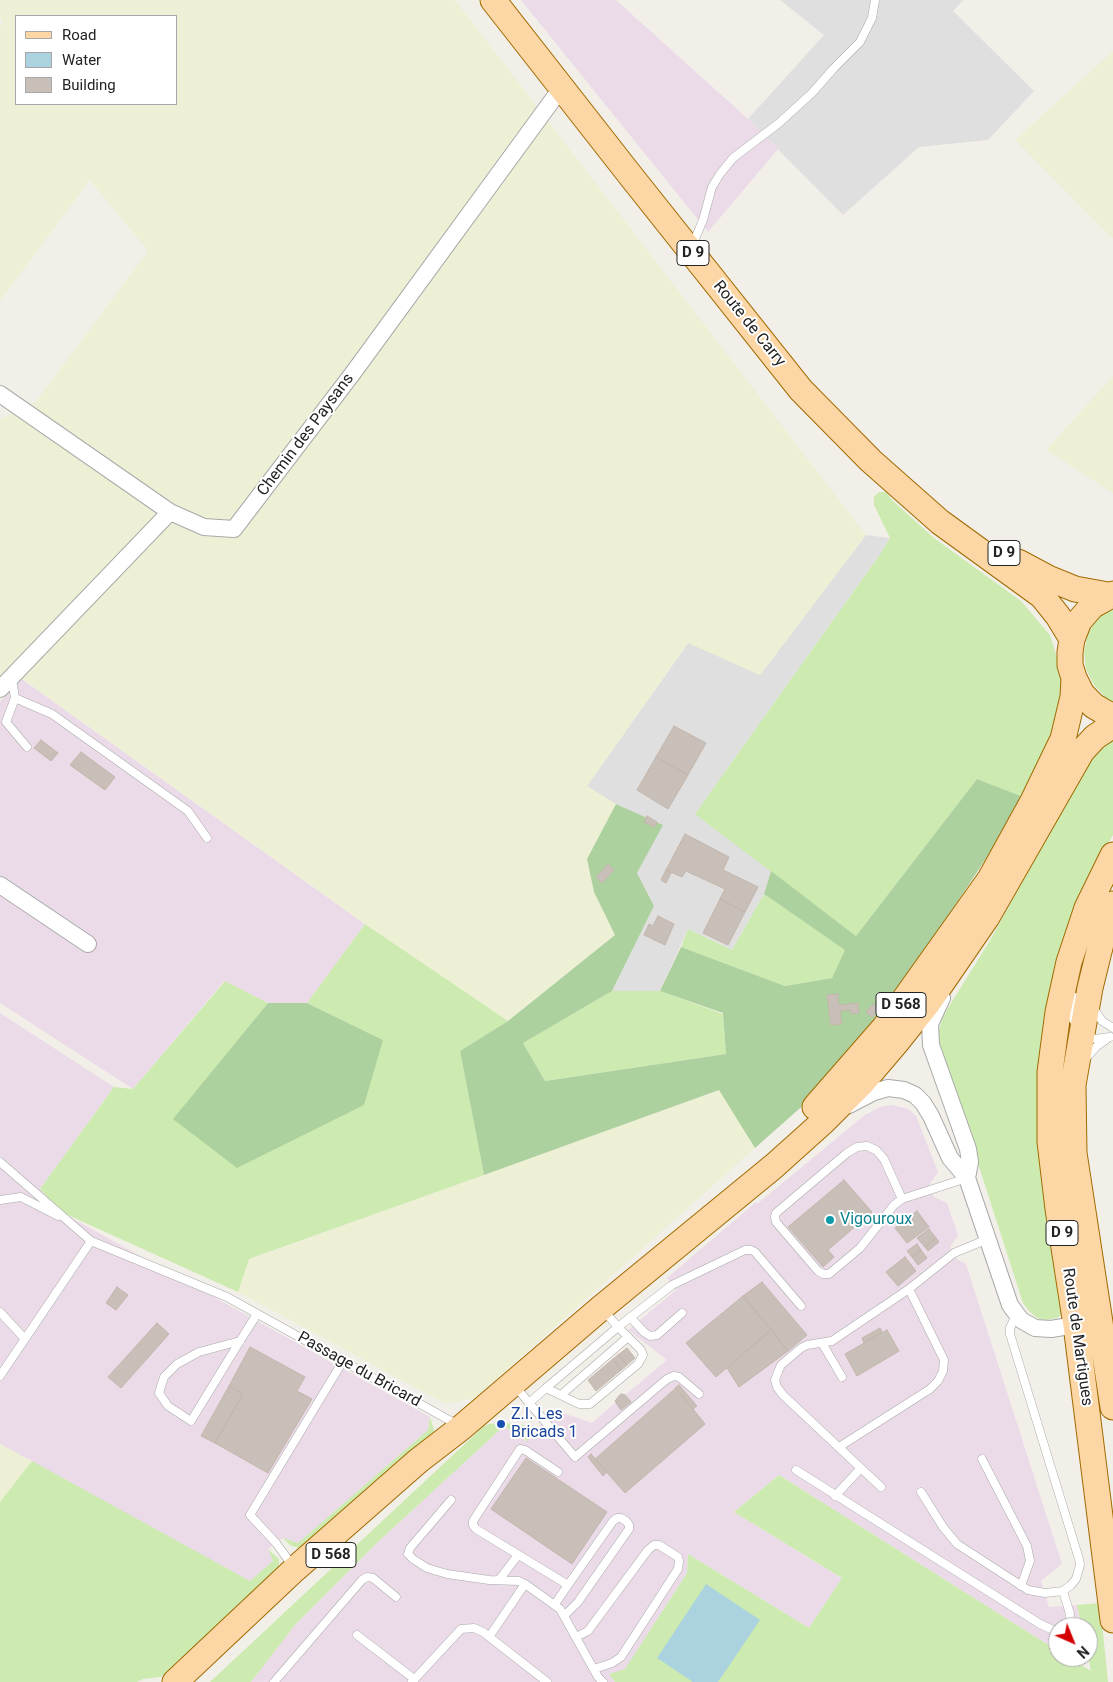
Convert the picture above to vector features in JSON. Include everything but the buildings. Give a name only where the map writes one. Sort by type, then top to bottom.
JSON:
[{"type":"main road","name":"Route de Carry","points":[[493,0],[801,390],[864,454],[940,522],[1042,596],[1058,616],[1072,639]]},
{"type":"main road","name":"Route de Carry","points":[[907,493],[956,520],[1021,564],[1048,578],[1075,589],[1111,594]]},
{"type":"main road","points":[[1111,594],[1092,606],[1079,621],[1072,639],[1070,666],[1082,694],[1094,706],[1113,717]]},
{"type":"main road","name":"D 568","points":[[642,1274],[769,1158],[884,1028],[945,944],[990,879],[1034,801],[1063,739],[1073,697],[1074,678]]},
{"type":"main road","name":"D 568","points":[[174,1682],[295,1569],[418,1460],[462,1427],[601,1308],[774,1166],[823,1122],[862,1083],[928,1003],[987,917],[1082,751],[1095,737],[1113,725]]},
{"type":"main road","name":"Route de Martigues","points":[[1113,855],[1087,908],[1069,962],[1058,1012],[1050,1072],[1050,1142],[1058,1209],[1076,1325],[1113,1620]]},
{"type":"main road","name":"Route de Martigues","points":[[1113,904],[1082,990],[1082,1031],[1073,1085],[1074,1153],[1113,1407]]},
{"type":"main road","name":"D 568","points":[[198,1682],[427,1464],[462,1427]]},
{"type":"street","name":"Chemin des Paysans","points":[[170,512],[204,527],[234,529],[353,373],[562,87]]},
{"type":"street","points":[[0,394],[170,512],[6,683]]},
{"type":"street","points":[[0,885],[88,944]]},
{"type":"street","points":[[967,947],[934,1014],[929,1034],[968,1149],[970,1162],[968,1178]]},
{"type":"street","points":[[823,1122],[858,1099],[874,1092],[888,1088],[904,1090],[915,1095],[924,1103],[932,1116],[950,1158],[968,1178],[1010,1305],[1016,1315],[1035,1328],[1051,1329],[1076,1325],[1087,1328],[1106,1354]]},
{"type":"lane","points":[[690,250],[703,220],[712,187],[720,174],[733,158],[779,123],[812,93],[860,42],[872,18],[875,0]]},
{"type":"lane","points":[[6,683],[15,698],[52,714],[188,811],[207,838]]},
{"type":"lane","points":[[15,698],[6,722],[28,747]]},
{"type":"lane","points":[[1081,955],[1087,908]]},
{"type":"lane","points":[[1082,990],[1096,1015],[1102,1022],[1113,1028]]},
{"type":"lane","points":[[1082,1031],[1095,1039],[1112,1037]]},
{"type":"lane","points":[[1073,1085],[1079,1068],[1087,1057],[1097,1046],[1112,1037]]},
{"type":"lane","points":[[902,1199],[884,1159],[876,1150],[867,1146],[857,1147],[776,1213],[775,1217],[776,1222],[818,1271],[823,1274],[829,1274],[860,1248],[894,1205],[902,1199],[968,1178]]},
{"type":"lane","points":[[0,1162],[69,1222]]},
{"type":"lane","points":[[0,1200],[21,1197],[69,1222]]},
{"type":"lane","name":"Passage du Bricard","points":[[69,1222],[91,1241],[227,1296],[462,1427]]},
{"type":"lane","points":[[880,1487],[783,1395],[777,1387],[776,1380],[781,1365],[807,1345],[832,1341],[909,1290],[954,1253],[988,1238]]},
{"type":"lane","points":[[0,1376],[91,1241]]},
{"type":"lane","points":[[529,1402],[630,1317],[672,1285],[745,1250],[755,1252],[801,1306]]},
{"type":"lane","points":[[839,1447],[930,1388],[938,1381],[943,1371],[944,1360],[909,1290]]},
{"type":"lane","points":[[546,1388],[579,1404],[590,1404],[602,1389],[642,1359],[641,1350],[601,1308]]},
{"type":"lane","points":[[0,1312],[25,1339]]},
{"type":"lane","points":[[630,1317],[650,1336],[657,1335],[682,1313]]},
{"type":"lane","points":[[240,1341],[199,1352],[177,1364],[164,1377],[159,1393],[168,1406],[190,1421],[257,1314]]},
{"type":"lane","points":[[921,1492],[943,1527],[957,1544],[1021,1586],[1036,1592],[1053,1593],[1063,1591],[1072,1585],[1076,1579],[1080,1565],[1010,1334],[1010,1328],[1016,1315]]},
{"type":"lane","points":[[561,1395],[590,1375],[620,1349],[628,1337]]},
{"type":"lane","points":[[822,1344],[842,1377]]},
{"type":"lane","points":[[295,1569],[276,1543],[250,1515],[343,1361]]},
{"type":"lane","points":[[512,1383],[575,1457],[667,1378],[679,1377],[699,1394]]},
{"type":"lane","points":[[558,1472],[525,1450],[520,1449],[473,1520],[472,1525],[568,1585]]},
{"type":"lane","points":[[982,1459],[1027,1546],[1030,1561],[1021,1586]]},
{"type":"lane","points":[[835,1496],[861,1468]]},
{"type":"lane","points":[[796,1470],[1048,1628]]},
{"type":"lane","points":[[451,1500],[410,1548],[408,1554],[427,1568],[447,1574],[519,1581],[525,1584],[560,1609],[603,1682]]},
{"type":"lane","points":[[554,1604],[613,1521],[617,1518],[626,1521],[629,1529],[578,1602],[564,1616]]},
{"type":"lane","points":[[576,1637],[588,1631],[648,1550],[654,1545],[678,1557],[678,1569],[621,1657],[612,1663],[594,1668]]},
{"type":"lane","points":[[499,1580],[518,1554]]},
{"type":"lane","points":[[274,1682],[362,1580],[367,1577],[373,1578],[396,1597]]},
{"type":"lane","points":[[489,1637],[525,1584]]},
{"type":"lane","points":[[1063,1591],[1070,1617]]},
{"type":"lane","points":[[357,1635],[413,1680],[461,1630],[474,1628],[489,1637],[547,1682]]},
{"type":"shaded area","points":[[521,0],[616,0],[748,119],[778,149],[708,232]]},
{"type":"shaded area","points":[[780,0],[963,0],[953,11],[1034,91],[988,140],[919,147],[843,215],[748,119],[824,35]]},
{"type":"shaded area","points":[[866,535],[890,538],[696,813],[771,871],[764,894],[732,950],[688,929],[660,991],[612,991],[654,906],[637,873],[662,825],[616,804],[586,787],[689,642],[760,675]]},
{"type":"shaded area","points":[[22,679],[365,924],[307,1003],[268,1003],[224,981],[133,1089],[0,1003],[0,701]]},
{"type":"shaded area","points":[[0,1013],[114,1087],[40,1189],[61,1212],[430,1417],[428,1430],[298,1543],[283,1538],[268,1549],[273,1561],[250,1582],[0,1444]]},
{"type":"shaded area","points":[[892,1105],[908,1109],[916,1116],[938,1172],[930,1184],[934,1197],[947,1203],[958,1235],[950,1247],[957,1259],[966,1264],[1062,1564],[1041,1581],[1049,1607],[1077,1605],[1080,1617],[1048,1617],[1048,1645],[779,1475],[734,1512],[843,1579],[809,1628],[688,1554],[687,1573],[625,1670],[609,1674],[615,1682],[251,1682],[295,1625],[379,1541],[504,1426],[526,1441],[554,1410],[592,1423],[615,1403],[617,1396],[625,1395],[667,1360],[628,1330],[676,1290],[667,1278],[756,1202],[757,1204],[865,1115],[880,1107]]},
{"type":"green space","points":[[0,0],[455,0],[866,535],[760,675],[688,643],[587,786],[616,804],[587,859],[594,892],[615,935],[508,1021],[365,924],[22,679],[0,701],[0,420],[35,403],[148,251],[90,180],[0,301],[0,26],[3,22],[0,18]]},
{"type":"green space","points":[[1113,51],[1113,239],[1015,140]]},
{"type":"green space","points":[[1113,376],[1113,493],[1046,450]]},
{"type":"green space","points":[[879,492],[886,492],[893,501],[934,538],[1021,601],[1050,635],[1063,677],[1057,731],[1026,798],[977,779],[856,936],[695,814],[890,538],[874,505],[874,497]]},
{"type":"green space","points":[[1113,605],[1113,702],[1106,698],[1094,685],[1086,669],[1084,652],[1088,633],[1098,617]]},
{"type":"green space","points":[[1113,736],[1113,835],[1105,849],[1054,997],[1062,1314],[1057,1318],[1046,1320],[1037,1318],[1023,1303],[939,1043],[939,1030],[943,1016],[989,942],[1093,756]]},
{"type":"green space","points":[[977,779],[1026,798],[891,1002],[808,1101],[755,1148],[719,1090],[484,1175],[460,1051],[508,1021],[615,935],[594,892],[587,859],[616,804],[663,825],[637,873],[654,906],[612,991],[523,1043],[545,1081],[726,1054],[723,1013],[660,991],[681,947],[785,986],[832,978],[845,950],[764,894],[771,871],[856,936]]},
{"type":"green space","points":[[764,894],[846,950],[832,978],[785,986],[681,947],[688,929],[732,950]]},
{"type":"green space","points":[[365,924],[508,1021],[460,1051],[484,1175],[249,1259],[238,1292],[61,1212],[40,1189],[114,1087],[133,1089],[225,981],[268,1003],[174,1119],[383,1040],[307,1003]]},
{"type":"green space","points":[[612,991],[660,991],[723,1014],[726,1054],[545,1081],[523,1043]]},
{"type":"green space","points":[[268,1003],[307,1003],[383,1040],[364,1105],[237,1168],[173,1119]]},
{"type":"green space","points":[[720,1090],[755,1148],[475,1398],[446,1404],[238,1292],[248,1260]]},
{"type":"green space","points":[[430,1417],[434,1430],[432,1440],[308,1546],[298,1548],[290,1545],[283,1538],[298,1543],[428,1430]]},
{"type":"green space","points":[[506,1423],[539,1427],[527,1441],[504,1426],[379,1541],[295,1625],[251,1682],[210,1682],[484,1426]]},
{"type":"green space","points":[[0,1444],[32,1461],[0,1502]]},
{"type":"green space","points":[[32,1461],[250,1581],[273,1561],[268,1549],[279,1559],[279,1570],[175,1670],[160,1677],[143,1679],[137,1682],[0,1682],[0,1502]]},
{"type":"green space","points":[[779,1475],[1048,1645],[1048,1667],[1084,1667],[1091,1671],[1090,1667],[1098,1667],[1098,1617],[1080,1617],[1077,1605],[1100,1603],[1108,1682],[615,1682],[609,1674],[625,1669],[687,1573],[688,1554],[809,1628],[842,1578],[734,1512]]},
{"type":"water","points":[[706,1584],[760,1620],[718,1682],[693,1682],[657,1658]]},
{"type":"place","name":"Vigouroux","points":[[830,1220]]},
{"type":"place","name":"Z.I. Les Bricads 1","points":[[501,1424]]}]
